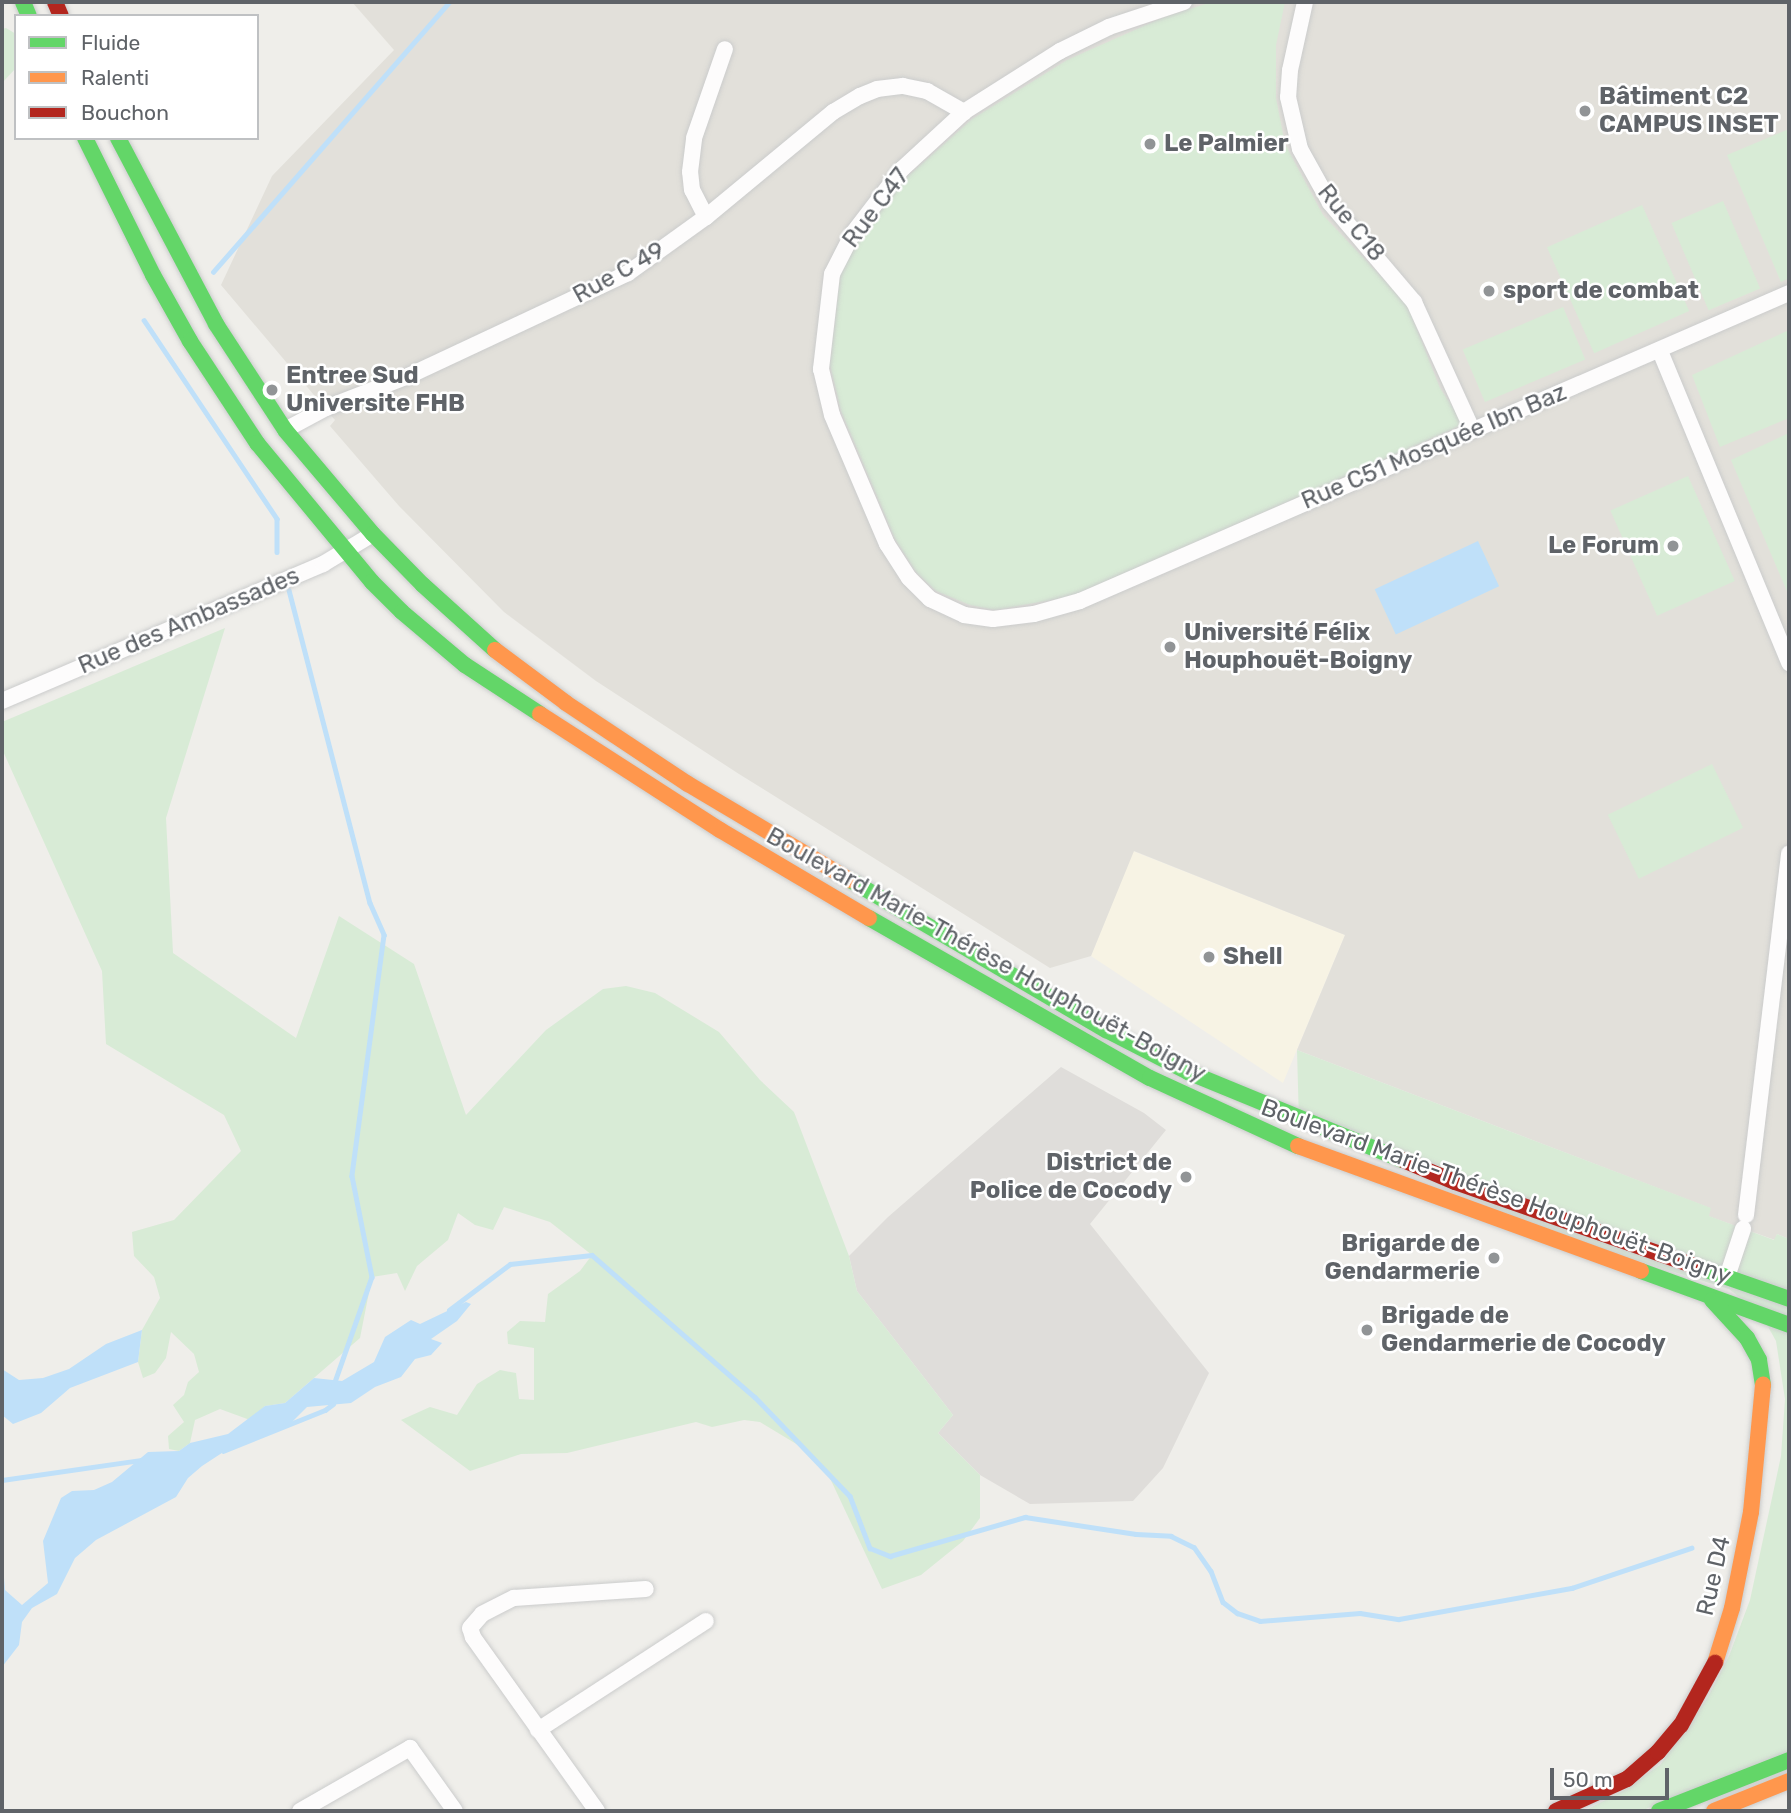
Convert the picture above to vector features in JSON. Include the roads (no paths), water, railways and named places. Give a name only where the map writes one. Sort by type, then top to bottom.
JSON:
[{"type":"main road","name":"Boulevard Marie-Thérèse Houphouët-Boigny","points":[[87,140],[130,230],[190,341],[257,443],[345,552],[402,612],[465,665],[635,778],[1004,997],[1150,1078],[1234,1119],[1323,1156],[1789,1325]]},
{"type":"main road","name":"Boulevard Marie-Thérèse Houphouët-Boigny","points":[[119,140],[216,324],[285,430],[373,534],[451,611],[566,703],[688,784],[1151,1054],[1243,1097],[1380,1154],[1789,1299]]},
{"type":"main road","name":"Rue D4","points":[[1556,1811],[1626,1779],[1666,1743],[1700,1696],[1713,1668],[1732,1608],[1751,1512],[1763,1384],[1759,1360],[1747,1338],[1731,1317],[1705,1294]]},
{"type":"main road","points":[[1659,1811],[1789,1760]]},
{"type":"main road","points":[[1714,1811],[1789,1781]]},
{"type":"main road","points":[[1727,1811],[1789,1793]]},
{"type":"street","name":"Rue C47","points":[[1080,601],[1034,614],[993,619],[964,615],[930,599],[909,578],[887,544],[836,426],[826,392],[821,369],[832,274],[853,233],[902,169],[964,112],[1060,51],[1109,27],[1184,2]]},
{"type":"street","name":"Rue C18","points":[[1305,2],[1290,71],[1288,96],[1300,149],[1330,203],[1414,302],[1472,429]]},
{"type":"street","points":[[706,217],[692,190],[690,172],[694,138],[725,49]]},
{"type":"street","name":"Rue C 49","points":[[285,430],[326,408],[406,377],[628,273],[706,217],[833,112],[869,92],[903,86],[927,91],[964,112]]},
{"type":"street","name":"Rue C51 Mosquée Ibn Baz","points":[[1080,601],[1789,293]]},
{"type":"street","points":[[1660,351],[1789,663]]},
{"type":"street","name":"Rue des Ambassades","points":[[2,701],[185,625],[345,552],[373,534]]},
{"type":"street","points":[[1727,1277],[1745,1222],[1789,855]]},
{"type":"street","points":[[597,1811],[473,1637],[470,1628],[474,1620],[514,1598],[646,1590]]},
{"type":"street","points":[[538,1730],[706,1620]]},
{"type":"street","points":[[300,1811],[410,1748],[455,1811]]},
{"type":"water","points":[[1478,541],[1499,586],[1396,634],[1375,589]]},
{"type":"water","points":[[466,1302],[471,1304],[457,1321],[431,1339],[442,1343],[431,1355],[415,1359],[401,1377],[375,1387],[351,1403],[307,1407],[289,1425],[228,1449],[188,1478],[176,1497],[96,1540],[75,1558],[57,1594],[32,1608],[22,1622],[19,1645],[2,1667],[2,1553],[5,1590],[22,1605],[48,1583],[43,1541],[61,1498],[72,1491],[94,1490],[112,1482],[148,1452],[179,1451],[190,1443],[228,1434],[265,1406],[285,1403],[314,1378],[342,1381],[374,1362],[385,1337],[411,1320],[420,1324]]},
{"type":"water","points":[[142,1330],[138,1362],[70,1388],[41,1413],[13,1424],[2,1415],[2,1369],[19,1380],[43,1378],[69,1369],[106,1344]]},
{"type":"waterway","points":[[213,272],[449,2]]},
{"type":"waterway","points":[[144,320],[277,519],[277,552]]},
{"type":"waterway","points":[[289,590],[370,903],[384,935],[352,1176],[372,1277],[334,1385]]},
{"type":"waterway","points":[[449,1310],[510,1264],[592,1255],[755,1397],[850,1496],[870,1548],[890,1556],[1025,1517],[1136,1534],[1171,1536],[1194,1547],[1211,1571],[1223,1602],[1237,1613],[1260,1621],[1360,1613],[1399,1619],[1572,1588],[1691,1548]]},
{"type":"waterway","points":[[223,1451],[325,1410],[333,1404]]},
{"type":"waterway","points":[[2,1480],[140,1460]]},
{"type":"place","name":"Bâtiment C2 CAMPUS INSET","points":[[1585,111]]},
{"type":"place","name":"Le Palmier","points":[[1150,144]]},
{"type":"place","name":"sport de combat","points":[[1489,291]]},
{"type":"place","name":"Entree Sud Universite FHB","points":[[272,390]]},
{"type":"place","name":"Le Forum","points":[[1673,546]]},
{"type":"place","name":"Université Félix Houphouët-Boigny","points":[[1170,647]]},
{"type":"place","name":"Shell","points":[[1209,957]]},
{"type":"place","name":"District de Police de Cocody","points":[[1186,1177]]},
{"type":"place","name":"Brigarde de Gendarmerie","points":[[1494,1258]]},
{"type":"place","name":"Brigade de Gendarmerie de Cocody","points":[[1367,1330]]}]
